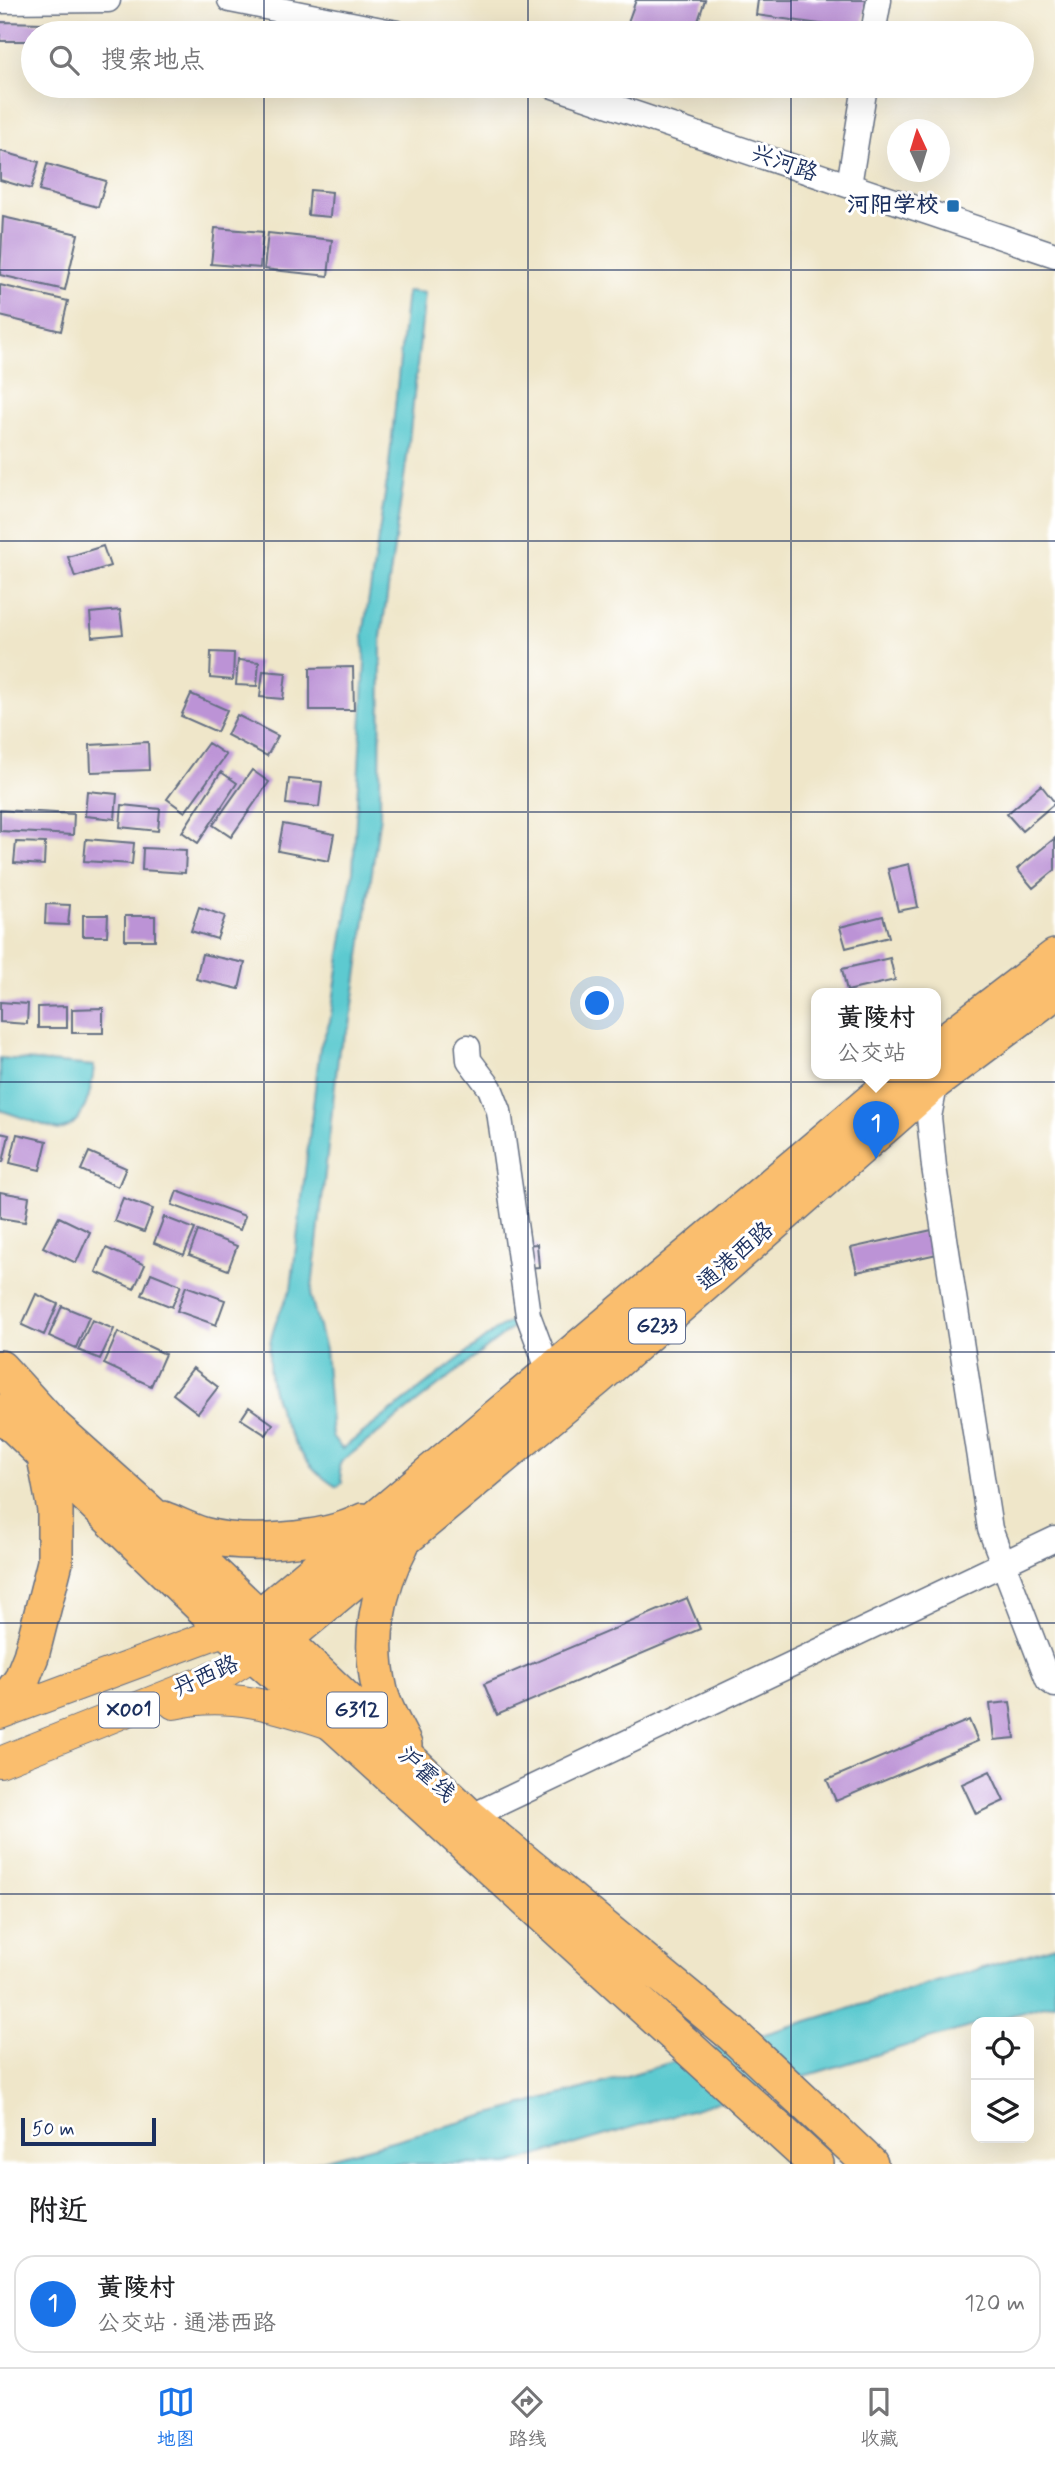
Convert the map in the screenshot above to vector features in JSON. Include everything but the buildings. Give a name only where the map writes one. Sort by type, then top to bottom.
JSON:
[{"type":"highway","name":"通港西路","points":[[941,1054],[1055,957]]},
{"type":"highway","name":"通港西路","points":[[941,1059],[1055,992]]},
{"type":"highway","name":"通港西路","points":[[397,1521],[550,1374],[912,1079]]},
{"type":"highway","name":"通港西路","points":[[255,1636],[397,1521],[597,1379],[913,1079]]},
{"type":"highway","name":"沪霍线","points":[[0,1368],[55,1428],[150,1513],[337,1727],[816,2164]]},
{"type":"highway","name":"沪霍线","points":[[0,1412],[255,1636],[411,1761],[470,1817],[731,2033],[870,2164]]},
{"type":"highway","points":[[0,1708],[21,1681],[31,1656],[55,1562],[55,1510],[44,1452]]},
{"type":"highway","points":[[150,1513],[204,1535],[260,1540],[397,1521],[374,1632],[380,1692],[411,1761]]},
{"type":"main road","name":"丹西路","points":[[0,1714],[255,1636]]},
{"type":"main road","name":"丹西路","points":[[0,1762],[226,1672],[255,1636]]},
{"type":"main road","points":[[96,1723],[194,1699],[252,1700],[337,1727]]},
{"type":"street","points":[[0,1],[108,0]]},
{"type":"street","points":[[230,0],[336,21]]},
{"type":"street","points":[[875,21],[878,0]]},
{"type":"street","name":"兴河路","points":[[589,98],[1055,255]]},
{"type":"street","points":[[849,186],[863,98]]},
{"type":"street","points":[[468,1047],[469,1059],[490,1088],[499,1111],[528,1315],[550,1374]]},
{"type":"street","points":[[926,1079],[934,1167],[990,1529],[1048,1681],[1055,1685]]},
{"type":"street","points":[[470,1817],[1001,1562],[1055,1539]]},
{"type":"water","points":[[407,291],[425,293],[408,450],[381,637],[380,815],[350,1026],[339,1049],[311,1297],[325,1350],[332,1436],[342,1449],[496,1330],[520,1316],[521,1321],[341,1462],[339,1467],[342,1483],[337,1487],[309,1464],[288,1430],[274,1392],[269,1356],[273,1330],[291,1289],[320,1047],[330,1021],[353,871],[365,663],[363,635],[388,475]]},
{"type":"water","points":[[0,1058],[94,1066],[89,1096],[75,1122],[58,1130],[0,1110]]},
{"type":"water","points":[[1055,1946],[1055,2003],[1005,2017],[971,2017],[971,2026],[509,2164],[308,2164],[600,2084]]},
{"type":"place","name":"河阳学校","points":[[953,206]]},
{"type":"place","name":"黄陵村","points":[[876,1159]]}]
